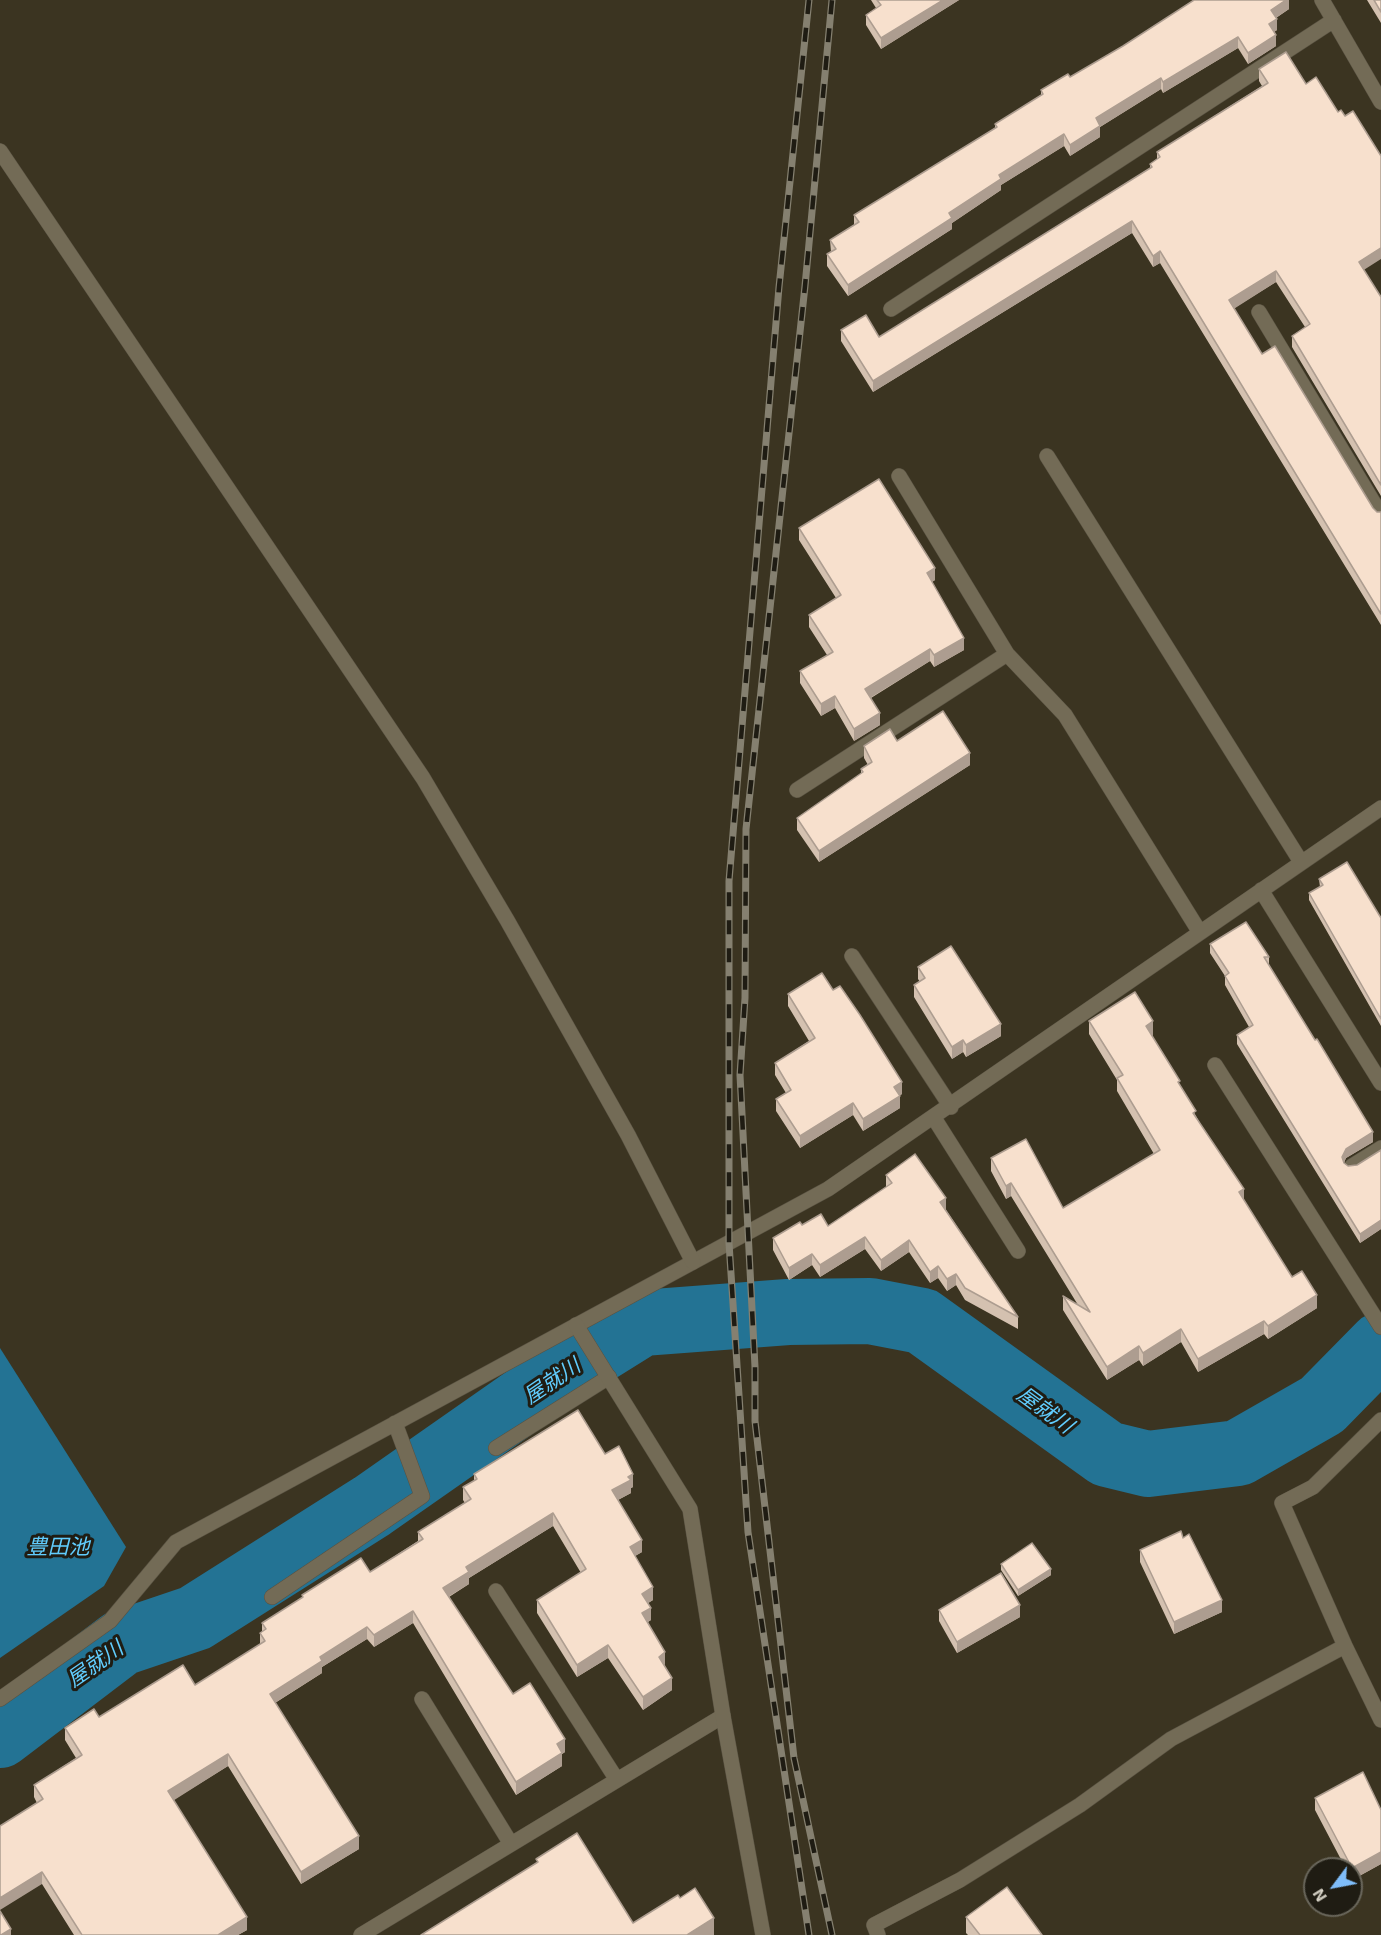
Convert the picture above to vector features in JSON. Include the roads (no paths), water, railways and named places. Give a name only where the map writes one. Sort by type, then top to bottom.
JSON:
[{"type":"street","points":[[1322,0],[1381,102]]},
{"type":"street","points":[[891,309],[1334,20]]},
{"type":"street","points":[[0,151],[423,778],[507,920],[622,1125],[693,1262]]},
{"type":"street","points":[[1258,312],[1381,515]]},
{"type":"street","points":[[1047,456],[1301,862]]},
{"type":"street","points":[[899,476],[1007,654],[1065,715],[1199,931]]},
{"type":"street","points":[[797,790],[1007,654]]},
{"type":"street","points":[[0,1699],[110,1620],[176,1542],[828,1189],[951,1107],[1199,931],[1381,808]]},
{"type":"street","points":[[1261,890],[1381,1083]]},
{"type":"street","points":[[852,956],[951,1107]]},
{"type":"street","points":[[1215,1065],[1380,1325]]},
{"type":"street","points":[[934,1118],[1018,1251]]},
{"type":"street","points":[[1353,1166],[1381,1149]]},
{"type":"street","points":[[576,1325],[690,1509],[723,1716],[763,1935]]},
{"type":"street","points":[[496,1448],[606,1372]]},
{"type":"street","points":[[1381,1420],[1313,1487],[1282,1503],[1345,1646],[1381,1719]]},
{"type":"street","points":[[272,1597],[422,1496],[395,1423]]},
{"type":"street","points":[[496,1591],[617,1780]]},
{"type":"street","points":[[878,1935],[874,1925],[960,1880],[1060,1818],[1171,1739],[1345,1646]]},
{"type":"street","points":[[422,1699],[511,1844]]},
{"type":"street","points":[[361,1935],[723,1716]]},
{"type":"water","name":"豊田池","points":[[0,1348],[126,1547],[104,1586],[0,1658]]},
{"type":"waterway","name":"屋就川","points":[[0,1735],[121,1643],[195,1618],[372,1506],[565,1371],[642,1323],[788,1312],[870,1311],[922,1321],[1107,1454],[1148,1464],[1238,1453],[1322,1405],[1381,1345]]},
{"type":"railway","points":[[809,0],[779,287],[729,881],[729,1243],[748,1532],[809,1935]]},
{"type":"railway","points":[[832,0],[805,286],[746,829],[745,998],[740,1075],[755,1367],[755,1421],[794,1758],[832,1935]]}]
